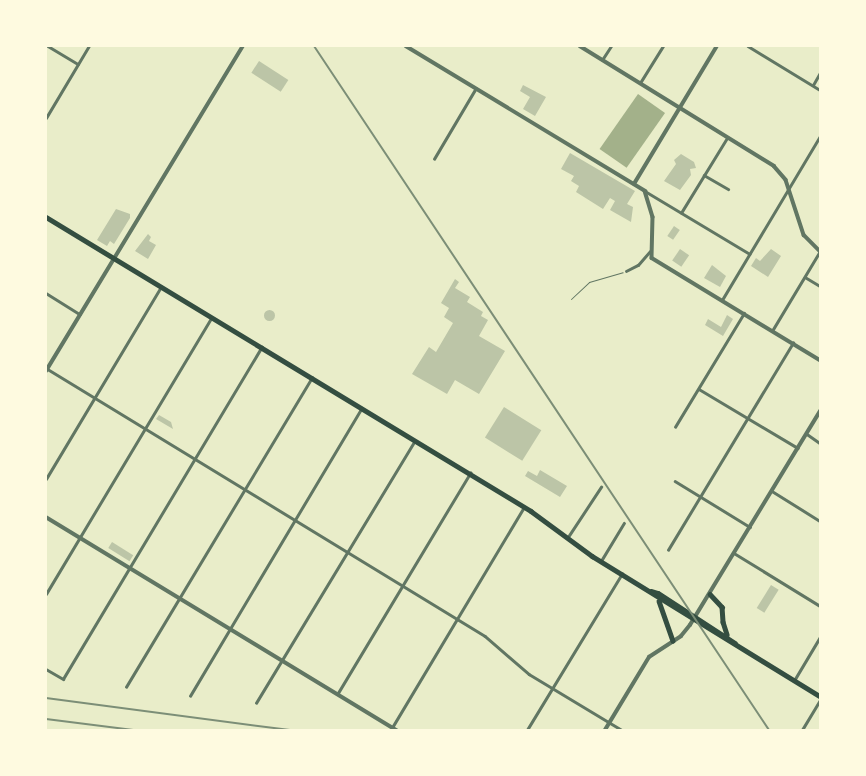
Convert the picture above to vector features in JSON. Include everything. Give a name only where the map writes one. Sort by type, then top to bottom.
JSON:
[{"type":"main road","points":[[46,217],[524,507],[656,597],[730,637]]},
{"type":"main road","points":[[650,591],[659,593],[821,698]]},
{"type":"main road","points":[[710,594],[722,607],[724,627],[736,644]]},
{"type":"main road","points":[[656,597],[673,641]]},
{"type":"street","points":[[48,46],[78,64]]},
{"type":"street","points":[[46,118],[89,46]]},
{"type":"street","points":[[243,46],[46,369],[457,619],[497,645],[523,670],[622,730]]},
{"type":"street","points":[[409,46],[750,254]]},
{"type":"street","points":[[580,46],[774,166],[789,189],[800,226],[808,240],[821,251],[772,331]]},
{"type":"street","points":[[602,60],[611,46]]},
{"type":"street","points":[[640,83],[663,46]]},
{"type":"street","points":[[634,184],[717,46]]},
{"type":"street","points":[[748,46],[821,90]]},
{"type":"street","points":[[813,85],[821,73]]},
{"type":"street","points":[[434,159],[476,88]]},
{"type":"street","points":[[681,213],[727,136]]},
{"type":"street","points":[[722,300],[821,136]]},
{"type":"street","points":[[704,175],[728,189]]},
{"type":"street","points":[[626,271],[638,265],[650,251],[653,217],[645,191]]},
{"type":"street","points":[[650,251],[656,261],[821,360]]},
{"type":"street","points":[[805,276],[821,286]]},
{"type":"street","points":[[46,480],[161,287]]},
{"type":"street","points":[[46,293],[80,314]]},
{"type":"street","points":[[675,427],[744,313]]},
{"type":"street","points":[[46,594],[212,317]]},
{"type":"street","points":[[668,550],[793,343]]},
{"type":"street","points":[[46,669],[63,679],[262,347]]},
{"type":"street","points":[[126,687],[312,377]]},
{"type":"street","points":[[698,388],[798,448]]},
{"type":"street","points":[[190,696],[362,408]]},
{"type":"street","points":[[605,730],[649,657],[673,641],[695,618],[821,411]]},
{"type":"street","points":[[807,434],[821,443]]},
{"type":"street","points":[[256,702],[415,440]]},
{"type":"street","points":[[337,694],[470,474]]},
{"type":"street","points":[[675,481],[750,527]]},
{"type":"street","points":[[567,538],[600,487]]},
{"type":"street","points":[[772,491],[821,521]]},
{"type":"street","points":[[392,727],[524,507]]},
{"type":"street","points":[[46,517],[397,730]]},
{"type":"street","points":[[601,561],[624,523]]},
{"type":"street","points":[[734,554],[821,606]]},
{"type":"street","points":[[527,730],[622,574]]},
{"type":"street","points":[[794,680],[821,637]]},
{"type":"street","points":[[802,730],[821,698]]},
{"type":"lane","points":[[571,299],[589,282],[626,271]]},
{"type":"shaded area","points":[[638,94],[665,113],[627,168],[600,149]]},
{"type":"building","points":[[259,61],[288,80],[281,92],[251,73]]},
{"type":"building","points":[[523,85],[546,97],[535,116],[523,109],[530,97],[520,91]]},
{"type":"building","points":[[570,153],[635,191],[627,204],[633,207],[631,222],[610,210],[615,201],[610,198],[603,209],[576,192],[579,186],[571,181],[574,176],[561,169]]},
{"type":"building","points":[[681,154],[694,162],[696,168],[690,169],[691,175],[680,190],[664,181],[676,164],[674,160]]},
{"type":"building","points":[[116,209],[130,214],[130,218],[114,244],[110,241],[107,246],[97,240]]},
{"type":"building","points":[[674,226],[680,230],[673,240],[667,236]]},
{"type":"building","points":[[148,234],[151,237],[149,241],[156,245],[148,259],[135,251]]},
{"type":"building","points":[[680,249],[689,255],[681,267],[672,261]]},
{"type":"building","points":[[771,249],[781,256],[768,277],[751,266],[756,258],[760,261]]},
{"type":"building","points":[[712,265],[726,276],[720,287],[704,278]]},
{"type":"building","points":[[455,279],[459,282],[455,288],[470,297],[467,302],[483,312],[481,316],[488,320],[479,336],[505,351],[479,394],[455,380],[447,394],[412,374],[429,347],[436,352],[453,323],[444,317],[449,308],[441,303]]},
{"type":"building","points":[[269,310],[273,311],[273,319],[269,320],[265,319],[264,315],[265,311]]},
{"type":"building","points":[[727,315],[733,319],[723,336],[705,325],[708,319],[721,327]]},
{"type":"building","points":[[504,407],[541,430],[522,461],[485,438]]},
{"type":"building","points":[[159,415],[171,422],[173,429],[156,419]]},
{"type":"building","points":[[540,470],[567,486],[560,497],[525,476],[528,471],[537,476]]},
{"type":"building","points":[[112,542],[133,555],[129,561],[108,548]]},
{"type":"building","points":[[771,585],[779,590],[764,613],[757,608]]},
{"type":"railway","points":[[314,46],[769,730]]},
{"type":"railway","points":[[46,698],[290,730]]},
{"type":"railway","points":[[46,719],[133,730]]}]
